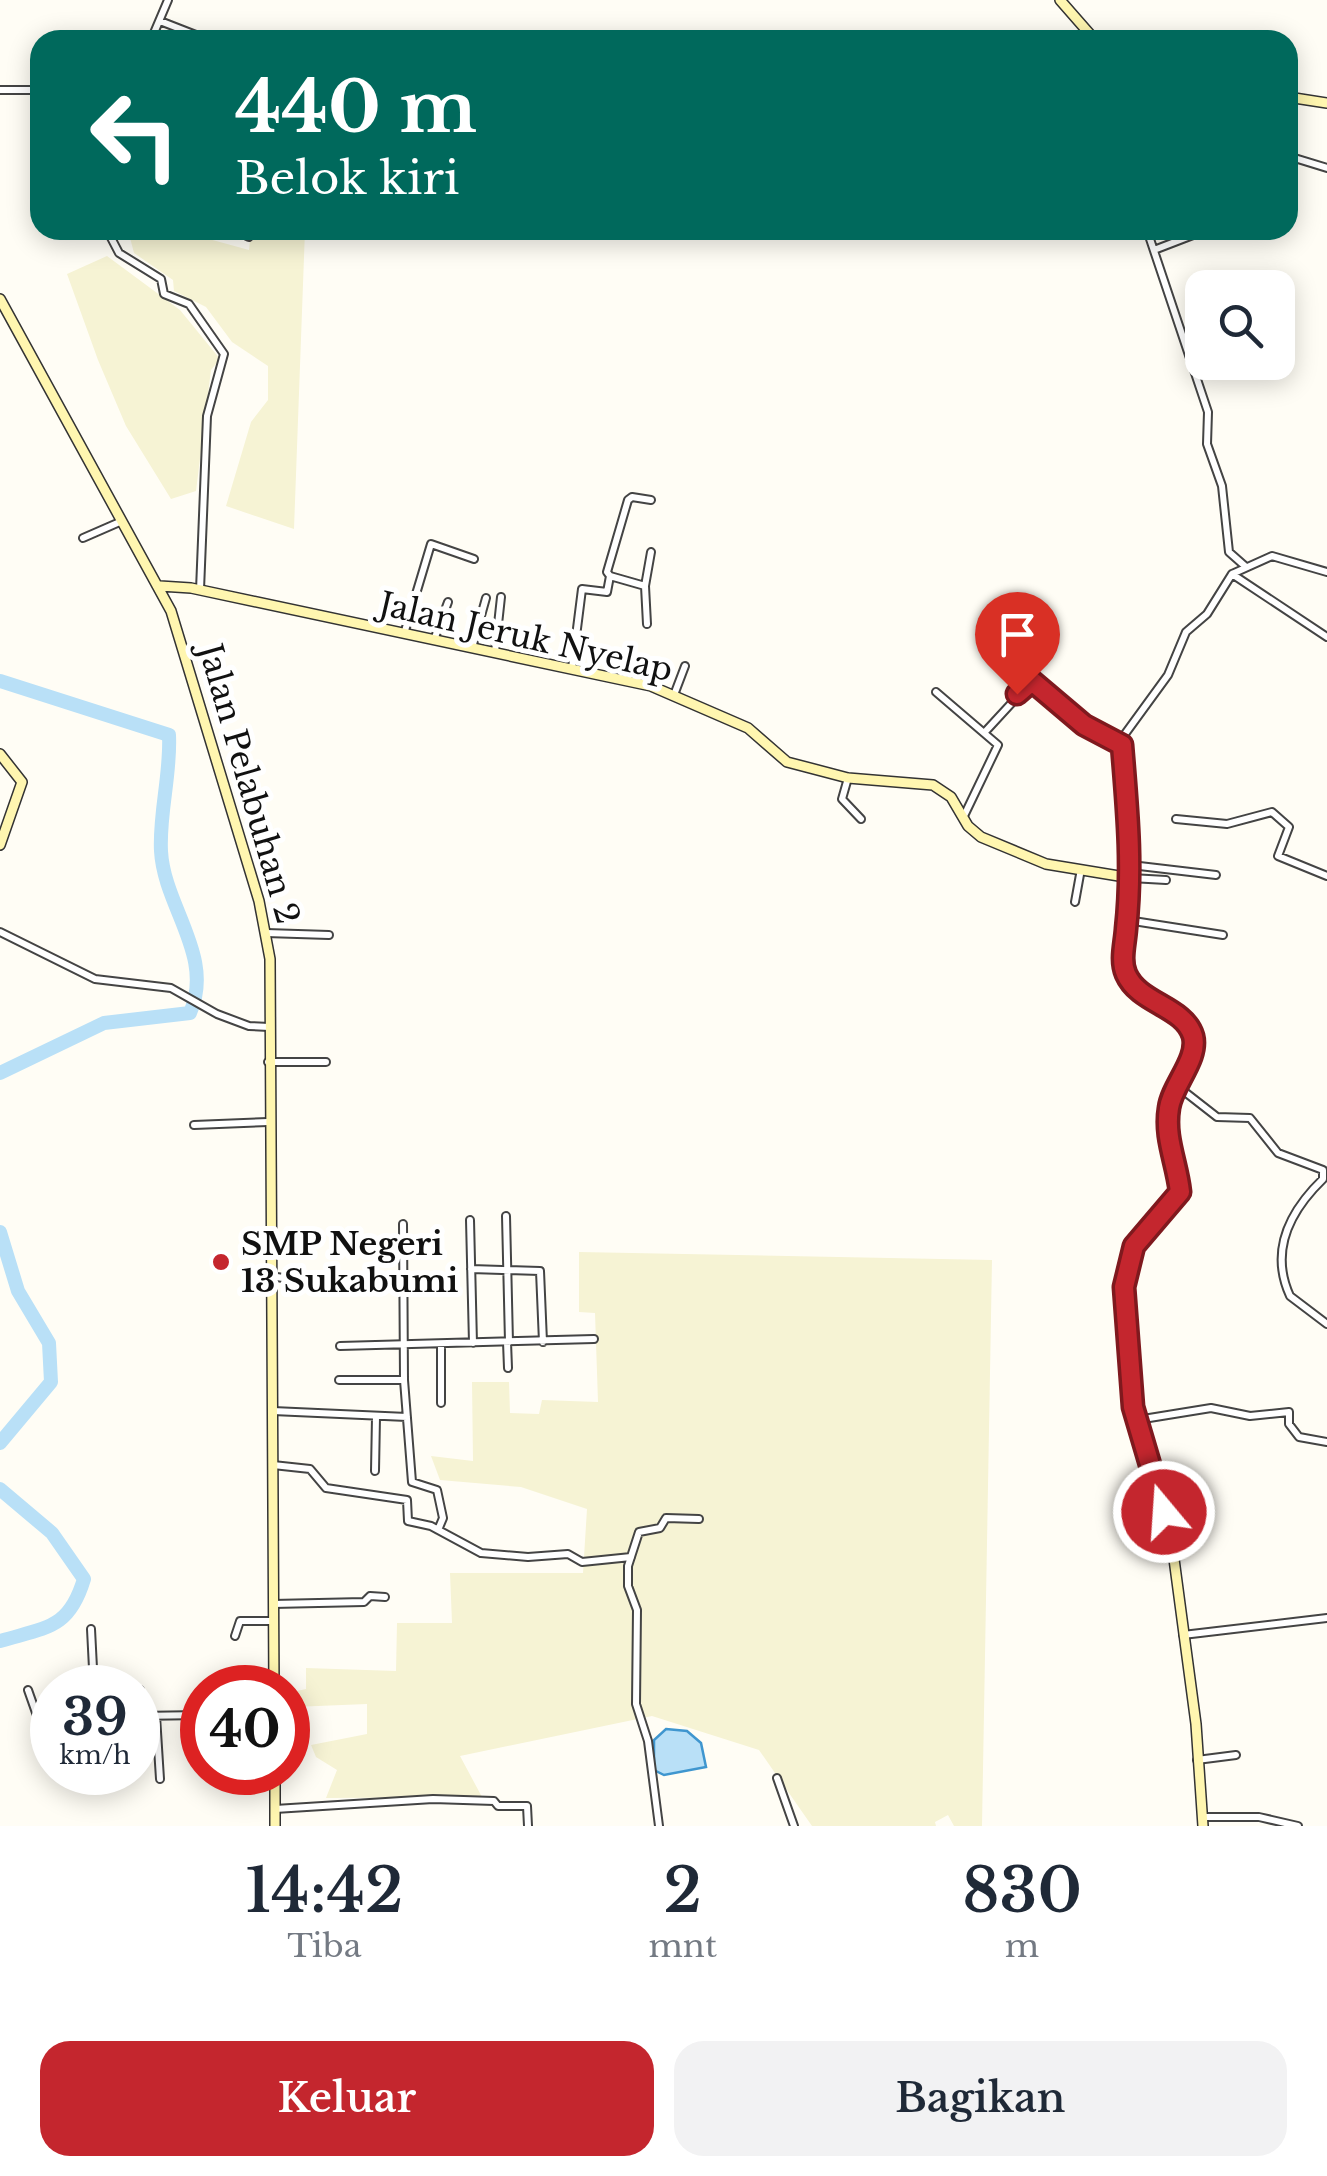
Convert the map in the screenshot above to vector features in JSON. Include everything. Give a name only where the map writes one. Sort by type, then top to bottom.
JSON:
[{"type":"street","points":[[156,30],[168,0]]},
{"type":"street","points":[[1060,0],[1086,30]]},
{"type":"street","points":[[160,21],[182,30]]},
{"type":"street","points":[[0,90],[30,90]]},
{"type":"street","points":[[1298,99],[1327,103]]},
{"type":"street","points":[[1298,158],[1327,168]]},
{"type":"street","points":[[112,240],[119,253],[161,279],[164,294],[192,308],[224,354],[207,416],[200,590]]},
{"type":"street","points":[[1150,240],[1208,412],[1207,444],[1222,486],[1230,552],[1248,568]]},
{"type":"street","points":[[1154,250],[1180,240]]},
{"type":"street","name":"Jalan Pelabuhan 2","points":[[0,299],[160,586],[190,660],[266,934],[274,1665]]},
{"type":"street","points":[[572,668],[582,590],[606,592],[610,576],[607,572],[628,500],[632,496],[651,500]]},
{"type":"street","points":[[83,538],[123,521]]},
{"type":"street","points":[[404,634],[431,544],[474,559]]},
{"type":"street","points":[[647,624],[645,586],[651,552]]},
{"type":"street","points":[[1298,1826],[1259,1817],[1202,1821],[1196,1724],[1172,1544],[1135,1420],[1125,1276],[1141,1234],[1180,1192],[1168,1127],[1176,1086],[1192,1053],[1193,1036],[1184,1022],[1140,993],[1129,979],[1123,961],[1131,865],[1122,745],[1128,729],[1168,675],[1186,632],[1207,614],[1232,574],[1272,556],[1327,572]]},
{"type":"street","points":[[1232,574],[1327,637]]},
{"type":"street","points":[[610,576],[645,586]]},
{"type":"street","name":"Jalan Jeruk Nyelap","points":[[160,586],[200,590],[572,668],[674,695],[748,728],[787,762],[848,778],[932,785],[951,797],[980,837],[1046,864],[1130,878]]},
{"type":"street","points":[[494,654],[501,597]]},
{"type":"street","points":[[472,648],[486,598]]},
{"type":"street","points":[[434,640],[448,602]]},
{"type":"street","points":[[674,695],[685,666]]},
{"type":"street","points":[[984,733],[1032,681],[1084,725],[1122,745]]},
{"type":"street","points":[[936,692],[998,747],[963,818]]},
{"type":"street","points":[[0,754],[22,782],[0,845]]},
{"type":"street","points":[[848,778],[842,799],[861,819]]},
{"type":"street","points":[[1176,819],[1228,824],[1272,812],[1289,827],[1278,856],[1327,876]]},
{"type":"street","points":[[1131,865],[1216,875]]},
{"type":"street","points":[[1074,902],[1081,870]]},
{"type":"street","points":[[1130,878],[1166,880]]},
{"type":"street","points":[[1127,920],[1223,936]]},
{"type":"street","points":[[0,932],[95,979],[168,987],[217,1014],[249,1026],[269,1027]]},
{"type":"street","points":[[266,934],[329,935]]},
{"type":"street","points":[[268,1062],[326,1062]]},
{"type":"street","points":[[1176,1086],[1216,1116],[1250,1118],[1278,1152],[1324,1171],[1289,1222],[1280,1252],[1290,1296],[1327,1324]]},
{"type":"street","points":[[194,1125],[268,1122]]},
{"type":"street","points":[[506,1216],[508,1368]]},
{"type":"street","points":[[470,1220],[473,1343]]},
{"type":"street","points":[[403,1224],[404,1380],[412,1482],[437,1490],[442,1518],[438,1530]]},
{"type":"street","points":[[471,1270],[541,1272],[542,1342]]},
{"type":"street","points":[[270,1276],[330,1286]]},
{"type":"street","points":[[340,1346],[594,1339]]},
{"type":"street","points":[[441,1345],[442,1403]]},
{"type":"street","points":[[339,1380],[404,1380]]},
{"type":"street","points":[[1135,1420],[1211,1408],[1250,1416],[1283,1411],[1289,1412],[1289,1424],[1299,1436],[1327,1442]]},
{"type":"street","points":[[273,1411],[406,1417]]},
{"type":"street","points":[[375,1471],[376,1417]]},
{"type":"street","points":[[273,1465],[310,1469],[326,1488],[407,1500],[408,1521],[438,1530],[480,1553],[528,1558],[568,1554],[582,1562],[631,1557]]},
{"type":"street","points":[[659,1826],[648,1741],[635,1696],[637,1610],[628,1586],[631,1557],[640,1532],[660,1528],[666,1518],[698,1519]]},
{"type":"street","points":[[273,1604],[364,1602],[370,1596],[386,1596]]},
{"type":"street","points":[[1181,1634],[1327,1618]]},
{"type":"street","points":[[235,1636],[240,1621],[273,1620]]},
{"type":"street","points":[[91,1629],[93,1665]]},
{"type":"street","points":[[28,1690],[30,1695]]},
{"type":"street","points":[[1196,1760],[1236,1755]]},
{"type":"street","points":[[777,1778],[794,1826]]},
{"type":"street","points":[[275,1795],[275,1826]]},
{"type":"street","points":[[275,1808],[433,1799],[527,1806],[528,1826]]},
{"type":"shaded area","points":[[131,240],[212,240],[249,250],[250,240],[305,240],[294,529],[226,506],[251,422],[268,400],[268,366],[232,342],[206,307],[174,291],[173,280],[134,253]]},
{"type":"shaded area","points":[[107,256],[180,310],[220,359],[211,370],[196,491],[171,499],[126,426],[98,360],[67,274]]},
{"type":"shaded area","points":[[579,1252],[992,1260],[982,1826],[954,1826],[948,1815],[935,1822],[936,1826],[812,1826],[759,1750],[652,1716],[460,1756],[482,1797],[326,1798],[337,1770],[316,1757],[311,1745],[367,1734],[367,1704],[310,1706],[310,1668],[396,1671],[397,1623],[452,1623],[450,1573],[583,1573],[587,1509],[521,1487],[440,1480],[431,1456],[473,1461],[472,1382],[509,1382],[510,1413],[539,1414],[542,1400],[598,1402],[595,1313],[579,1312]]},
{"type":"water","points":[[666,1729],[687,1731],[701,1743],[706,1767],[664,1775],[654,1770],[654,1740]]},
{"type":"waterway","points":[[0,681],[169,735],[161,851],[196,972],[190,1013],[104,1023],[0,1073]]},
{"type":"waterway","points":[[0,1232],[18,1291],[49,1343],[51,1382],[0,1443]]},
{"type":"waterway","points":[[0,1489],[52,1533],[84,1579],[71,1608],[54,1624],[0,1641]]},
{"type":"place","name":"SMP Negeri 13 Sukabumi","points":[[221,1262]]},
{"type":"route","points":[[1017,694],[1032,681],[1084,725],[1122,745],[1124,796],[1132,840],[1124,967],[1136,989],[1178,1017],[1193,1036],[1192,1053],[1168,1108],[1168,1138],[1180,1192],[1146,1227],[1134,1246],[1124,1287],[1135,1420],[1164,1512]]}]
